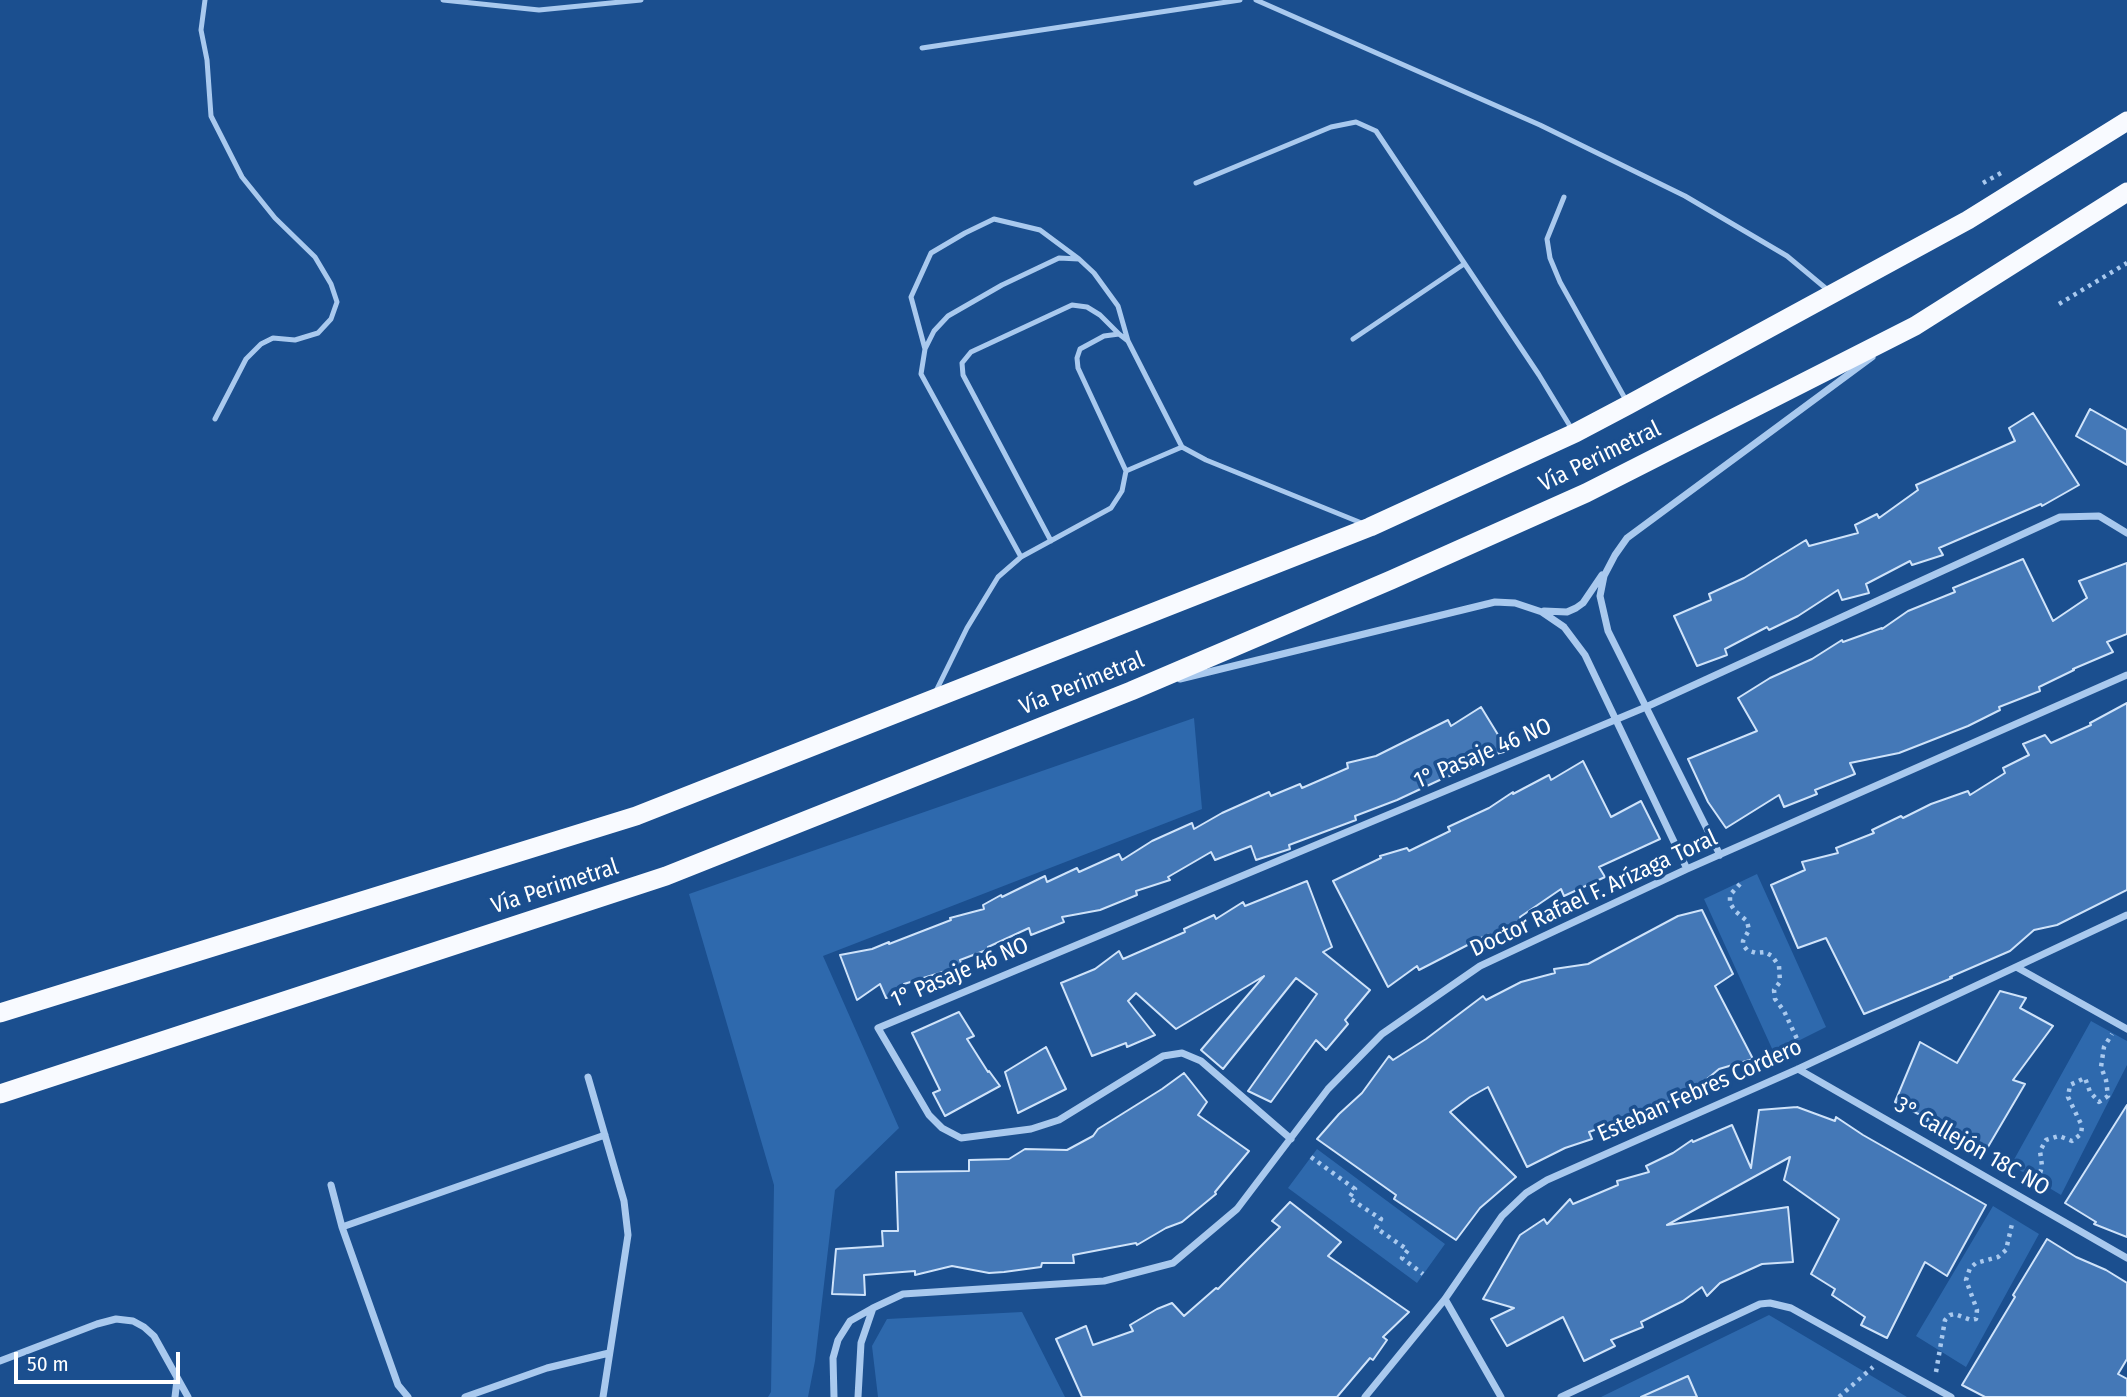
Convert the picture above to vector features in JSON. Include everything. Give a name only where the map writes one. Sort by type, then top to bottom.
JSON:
[{"type":"highway","name":"Vía Perimetral","points":[[0,1013],[636,816],[1370,527],[1575,433],[1628,405],[1968,220],[2127,121]]},
{"type":"highway","name":"Vía Perimetral","points":[[0,1094],[666,876],[1131,691],[1586,493],[1915,326],[2127,192]]},
{"type":"street","points":[[1530,608],[1553,613],[1576,608],[1592,590],[1627,538],[1915,326]]},
{"type":"street","name":"1° Pasaje 46 NO","points":[[1291,1139],[1201,1060],[1182,1053],[1163,1056],[1059,1119],[1031,1129],[961,1139],[942,1128],[929,1115],[878,1028],[1615,720],[2060,517],[2099,516],[2127,533]]},
{"type":"street","points":[[1612,560],[1604,576],[1600,596],[1608,631],[1720,855]]},
{"type":"street","points":[[1131,691],[1495,602],[1515,603],[1542,612],[1564,627],[1580,647],[1686,869]]},
{"type":"street","name":"Doctor Rafael F. Arízaga Toral","points":[[834,1397],[833,1358],[838,1340],[850,1321],[904,1294],[1104,1281],[1173,1263],[1237,1209],[1328,1089],[1382,1034],[1480,966],[1686,869],[2127,675]]},
{"type":"street","name":"Esteban Febres Cordero","points":[[1365,1397],[1445,1299],[1502,1216],[1526,1193],[1547,1180],[1798,1069],[2127,915]]},
{"type":"street","points":[[2018,968],[2127,1029]]},
{"type":"street","name":"3° Callejón 18C NO","points":[[1798,1069],[2127,1258]]},
{"type":"street","points":[[588,1077],[624,1201],[628,1234],[603,1397]]},
{"type":"street","points":[[342,1227],[605,1135]]},
{"type":"street","points":[[331,1185],[342,1227],[398,1385],[408,1397]]},
{"type":"street","points":[[1445,1299],[1501,1397]]},
{"type":"street","points":[[1561,1397],[1760,1304],[1770,1303],[1791,1308],[1951,1397]]},
{"type":"street","points":[[858,1397],[861,1343],[873,1308]]},
{"type":"street","points":[[0,1361],[97,1324],[116,1319],[133,1321],[154,1336],[188,1397]]},
{"type":"street","points":[[465,1397],[547,1368],[609,1353]]},
{"type":"street","points":[[175,1397],[177,1379]]},
{"type":"lane","points":[[205,0],[201,30],[211,117],[242,177],[275,218],[315,257],[331,284],[337,302],[331,319],[318,333],[295,340],[273,338],[261,344],[246,359],[215,419]]},
{"type":"lane","points":[[443,0],[538,9],[641,0]]},
{"type":"lane","points":[[922,48],[1240,0]]},
{"type":"lane","points":[[1256,0],[1540,125],[1685,196],[1787,256],[1831,293]]},
{"type":"lane","points":[[1196,183],[1331,127],[1356,122],[1376,131],[1575,433]]},
{"type":"lane","points":[[1564,197],[1547,239],[1550,258],[1560,282],[1628,405]]},
{"type":"lane","points":[[925,349],[911,297],[932,253],[994,219],[1040,230],[1094,273],[1118,306],[1128,341],[1182,447],[1206,460],[1370,527]]},
{"type":"lane","points":[[1021,557],[921,373],[925,349],[933,331],[948,316],[1002,285],[1059,258],[1079,259]]},
{"type":"lane","points":[[1353,339],[1464,264]]},
{"type":"lane","points":[[1051,541],[963,375],[962,363],[971,352],[1072,304],[1087,307],[1100,315],[1128,341]]},
{"type":"lane","points":[[932,699],[967,628],[998,576],[1021,557],[1111,508],[1122,491],[1126,471],[1078,368],[1077,358],[1080,349],[1104,336],[1119,334]]},
{"type":"lane","points":[[1126,471],[1182,447]]},
{"type":"path","points":[[2059,304],[2127,263]]},
{"type":"path","points":[[1740,884],[1730,895],[1730,903],[1747,921],[1749,930],[1743,945],[1747,950],[1765,952],[1772,956],[1779,966],[1780,982],[1774,990],[1775,999],[1784,1011],[1798,1041]]},
{"type":"path","points":[[2038,1181],[2042,1166],[2040,1151],[2046,1140],[2059,1136],[2073,1141],[2081,1134],[2082,1126],[2068,1097],[2070,1085],[2085,1078],[2090,1092],[2099,1102],[2108,1096],[2101,1067],[2104,1047],[2112,1033]]},
{"type":"path","points":[[1311,1157],[1355,1189],[1349,1198],[1381,1219],[1376,1228],[1408,1250],[1402,1258],[1423,1274]]},
{"type":"path","points":[[1933,1387],[1945,1320],[1955,1314],[1971,1320],[1976,1319],[1977,1310],[1966,1280],[1970,1268],[1976,1263],[1998,1257],[2006,1250],[2012,1224]]},
{"type":"path","points":[[1839,1397],[1881,1359]]},
{"type":"shaded area","points":[[1194,718],[1202,809],[823,956],[899,1128],[835,1190],[815,1361],[808,1397],[768,1397],[771,1392],[774,1185],[689,894]]},
{"type":"shaded area","points":[[1757,874],[1826,1027],[1774,1053],[1704,899]]},
{"type":"shaded area","points":[[2091,1021],[2127,1041],[2127,1065],[2061,1195],[2011,1165]]},
{"type":"shaded area","points":[[1317,1149],[1445,1244],[1417,1283],[1288,1188]]},
{"type":"shaded area","points":[[1993,1206],[2039,1234],[1966,1367],[1916,1336]]},
{"type":"shaded area","points":[[1022,1312],[1065,1397],[878,1397],[872,1346],[887,1319]]},
{"type":"shaded area","points":[[1769,1315],[1907,1397],[1601,1397]]},
{"type":"building","points":[[2090,409],[2127,430],[2127,465],[2076,436]]},
{"type":"building","points":[[2033,413],[2079,485],[2042,506],[2041,504],[1939,548],[1943,555],[1912,565],[1910,561],[1866,584],[1869,593],[1842,600],[1838,590],[1798,616],[1769,630],[1767,627],[1725,649],[1727,655],[1697,666],[1674,616],[1711,600],[1709,594],[1744,578],[1806,540],[1809,546],[1858,533],[1855,525],[1877,514],[1879,518],[1918,490],[1916,485],[2015,441],[2009,428]]},
{"type":"building","points":[[2023,559],[2053,621],[2087,598],[2079,581],[2127,563],[2127,634],[2107,642],[2113,652],[2073,669],[2039,687],[2040,691],[1999,707],[2000,710],[1968,726],[1899,753],[1850,763],[1855,774],[1815,790],[1817,794],[1784,807],[1779,795],[1726,828],[1708,802],[1688,759],[1757,731],[1738,698],[1842,640],[1843,642],[1882,629],[1908,611],[1955,592],[1953,588]]},
{"type":"building","points":[[2127,703],[2127,890],[2057,925],[2034,930],[2010,951],[1864,1014],[1826,938],[1798,948],[1771,885],[1805,870],[1802,862],[1838,853],[1836,848],[1874,833],[1872,830],[1901,816],[1903,818],[1931,804],[1968,791],[1970,795],[2005,773],[2003,768],[2029,755],[2023,744],[2045,735],[2051,743],[2091,725],[2090,723]]},
{"type":"building","points":[[1481,707],[1508,751],[1468,761],[1471,768],[1355,816],[1356,820],[1289,845],[1290,849],[1256,860],[1251,846],[1215,860],[1211,852],[1168,877],[1170,880],[1136,891],[1137,895],[1100,910],[1062,917],[1064,922],[1031,935],[1029,928],[988,947],[989,949],[960,960],[962,966],[904,984],[907,990],[886,998],[880,984],[857,1000],[840,955],[889,944],[951,920],[950,918],[984,909],[983,905],[1001,895],[1002,897],[1045,876],[1047,882],[1077,868],[1079,872],[1119,854],[1122,860],[1152,841],[1192,823],[1194,829],[1269,792],[1271,796],[1300,784],[1302,788],[1348,768],[1347,763],[1376,756],[1448,720],[1451,726]]},
{"type":"building","points":[[1583,761],[1611,817],[1641,801],[1660,839],[1599,867],[1605,877],[1564,896],[1561,889],[1520,917],[1522,923],[1491,937],[1489,934],[1419,970],[1417,966],[1388,987],[1333,881],[1381,858],[1380,856],[1407,848],[1409,851],[1450,831],[1448,827],[1489,808],[1513,792],[1549,775],[1551,780]]},
{"type":"building","points":[[1307,881],[1332,947],[1323,952],[1370,990],[1345,1020],[1348,1024],[1326,1050],[1316,1040],[1271,1102],[1248,1091],[1317,994],[1296,978],[1223,1069],[1201,1050],[1264,976],[1176,1029],[1136,993],[1128,1001],[1155,1035],[1127,1047],[1126,1043],[1092,1056],[1061,983],[1095,969],[1119,951],[1123,959],[1185,932],[1184,929],[1214,915],[1216,919],[1243,902],[1245,906]]},
{"type":"building","points":[[1702,910],[1733,974],[1715,986],[1753,1059],[1719,1069],[1689,1094],[1589,1132],[1592,1139],[1565,1148],[1527,1167],[1488,1087],[1470,1097],[1450,1112],[1516,1177],[1480,1208],[1456,1240],[1394,1199],[1396,1195],[1317,1139],[1362,1093],[1389,1056],[1393,1060],[1426,1039],[1483,996],[1486,1000],[1521,982],[1555,973],[1554,969],[1588,964],[1678,916]]},
{"type":"building","points":[[2000,991],[2026,998],[2020,1008],[2053,1026],[2013,1080],[2025,1084],[1982,1157],[1958,1147],[1961,1141],[1925,1126],[1928,1119],[1895,1102],[1920,1042],[1957,1063]]},
{"type":"building","points":[[959,1012],[974,1036],[967,1039],[1000,1086],[945,1116],[933,1093],[940,1090],[912,1033]]},
{"type":"building","points":[[1046,1047],[1066,1089],[1018,1113],[1005,1072]]},
{"type":"building","points":[[1184,1073],[1207,1102],[1198,1115],[1249,1151],[1216,1194],[1182,1222],[1137,1245],[1136,1243],[1073,1255],[1074,1263],[1042,1263],[1041,1267],[989,1273],[952,1266],[915,1275],[915,1271],[864,1275],[865,1295],[832,1294],[836,1249],[883,1246],[882,1231],[898,1231],[896,1172],[969,1171],[969,1160],[1009,1159],[1025,1149],[1067,1150],[1093,1136],[1098,1129]]},
{"type":"building","points":[[2127,1105],[2127,1237],[2094,1224],[2096,1222],[2065,1203]]},
{"type":"building","points":[[1797,1107],[1835,1121],[1836,1117],[1986,1205],[1947,1276],[1925,1262],[1887,1338],[1861,1325],[1865,1317],[1832,1295],[1835,1289],[1811,1274],[1839,1219],[1784,1180],[1790,1157],[1667,1225],[1788,1207],[1793,1262],[1762,1264],[1720,1283],[1707,1296],[1702,1287],[1683,1301],[1641,1322],[1643,1327],[1611,1340],[1615,1346],[1584,1361],[1563,1317],[1507,1346],[1491,1319],[1514,1308],[1483,1299],[1520,1235],[1544,1219],[1547,1224],[1570,1199],[1573,1204],[1618,1185],[1617,1181],[1649,1172],[1646,1166],[1692,1140],[1693,1142],[1732,1125],[1751,1168],[1759,1110]]},
{"type":"building","points":[[1290,1202],[1341,1242],[1328,1256],[1409,1312],[1383,1337],[1387,1340],[1373,1360],[1370,1358],[1337,1397],[1082,1397],[1056,1339],[1086,1326],[1093,1345],[1133,1331],[1130,1325],[1172,1303],[1184,1316],[1218,1289],[1280,1227],[1272,1221]]},
{"type":"building","points":[[2047,1239],[2127,1283],[2127,1359],[2118,1374],[2127,1379],[2127,1397],[1985,1397],[1962,1385]]},
{"type":"building","points":[[1688,1376],[1697,1397],[1641,1397]]}]
